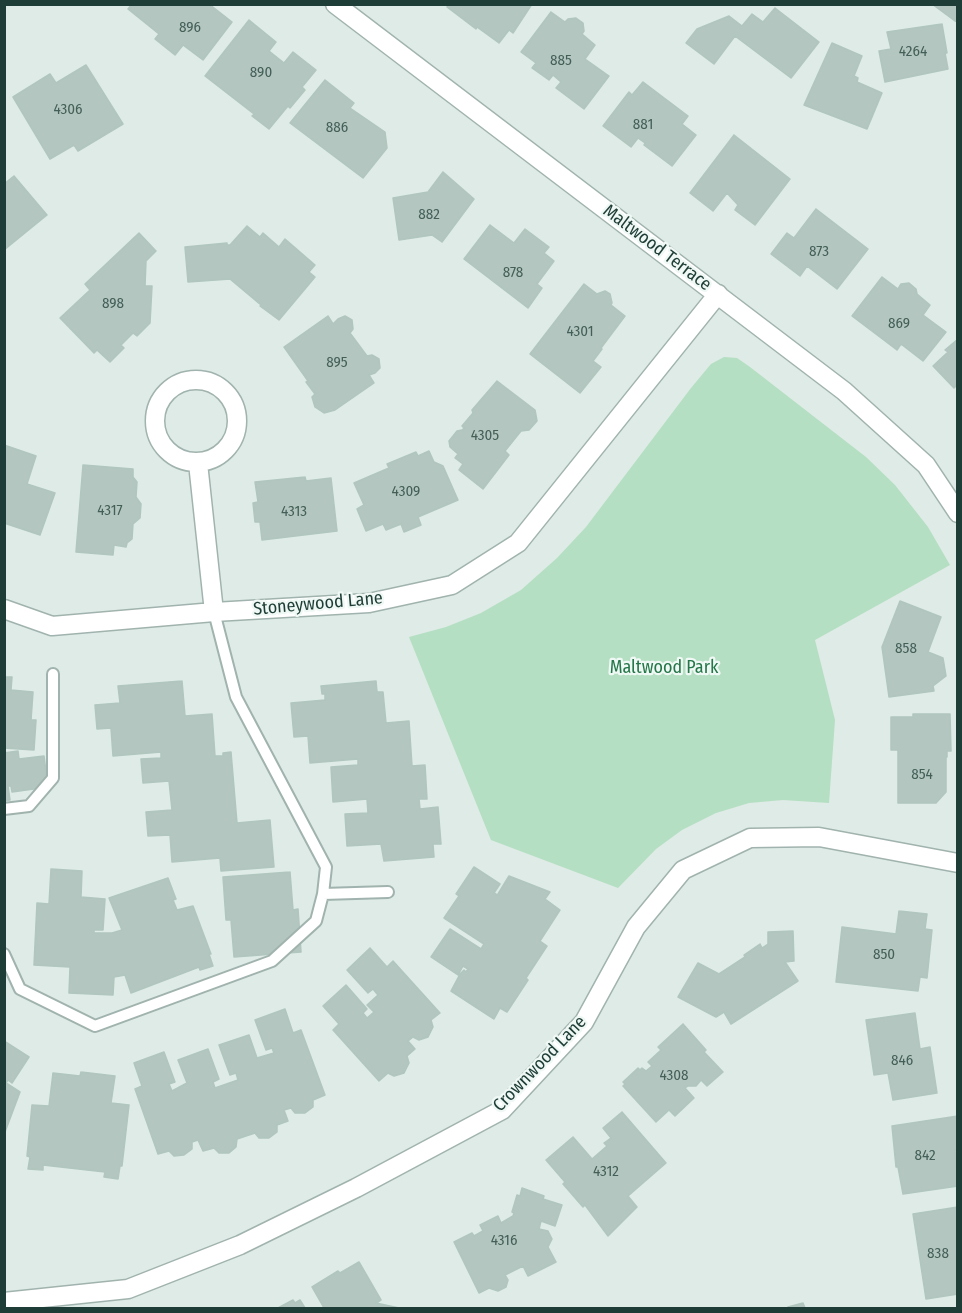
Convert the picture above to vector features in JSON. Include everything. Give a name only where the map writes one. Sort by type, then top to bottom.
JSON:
[{"type":"street","name":"Maltwood Terrace","points":[[343,7],[844,391],[926,465],[957,513]]},
{"type":"street","name":"Stoneywood Lane","points":[[4,609],[52,626],[214,612],[369,603],[452,585],[519,543],[718,294]]},
{"type":"street","points":[[194,380],[212,383],[227,394],[236,410],[237,429],[230,446],[216,458],[198,463],[180,459],[164,448],[156,432],[155,413],[162,396],[176,384],[194,380]]},
{"type":"street","points":[[198,463],[214,612]]},
{"type":"street","name":"Crownwood Lane","points":[[4,1302],[128,1289],[240,1245],[356,1188],[502,1110],[584,1022],[636,927],[683,870],[750,838],[819,837],[957,863]]},
{"type":"lane","points":[[4,954],[20,989],[95,1026],[272,961],[316,921],[323,894],[326,867],[236,697],[214,612]]},
{"type":"lane","points":[[4,809],[29,807],[53,778],[53,674]]},
{"type":"lane","points":[[323,894],[388,892]]},
{"type":"green space","name":"Maltwood Park","points":[[724,357],[737,358],[750,367],[866,457],[895,485],[928,527],[950,565],[815,640],[835,720],[829,803],[783,800],[749,803],[716,813],[682,830],[656,849],[618,888],[491,840],[409,637],[446,627],[481,613],[521,590],[557,558],[586,527],[691,388],[711,364]]},
{"type":"building","points":[[132,4],[209,4],[232,22],[203,60],[183,45],[175,55],[155,39],[159,34],[128,9]]},
{"type":"building","points":[[448,4],[532,4],[513,33],[509,30],[499,43],[447,7]]},
{"type":"building","points":[[932,4],[958,4],[958,22],[955,21]]},
{"type":"building","points":[[775,8],[819,42],[791,78],[735,36],[714,64],[686,43],[697,29],[729,16],[742,26],[752,14],[763,22]]},
{"type":"building","points":[[551,12],[565,22],[576,18],[583,23],[582,34],[595,45],[585,59],[609,76],[584,109],[556,88],[561,82],[553,75],[549,80],[532,68],[536,63],[521,52]]},
{"type":"building","points":[[249,20],[276,42],[269,51],[284,63],[293,52],[316,70],[302,87],[305,90],[269,129],[252,116],[254,114],[205,76]]},
{"type":"building","points":[[942,24],[948,69],[885,82],[879,51],[891,49],[887,32]]},
{"type":"building","points":[[832,43],[862,56],[854,76],[858,78],[857,82],[882,93],[867,129],[804,105]]},
{"type":"building","points":[[86,65],[123,124],[78,151],[74,145],[50,159],[13,97],[50,74],[56,83]]},
{"type":"building","points":[[325,80],[354,103],[350,108],[385,132],[387,148],[363,178],[290,123]]},
{"type":"building","points":[[643,82],[688,116],[682,124],[696,135],[672,166],[638,138],[631,147],[603,126],[629,92],[632,95]]},
{"type":"building","points":[[734,135],[790,179],[755,225],[735,210],[738,205],[727,193],[713,211],[690,193]]},
{"type":"building","points":[[443,172],[474,199],[442,242],[432,235],[399,240],[393,198],[428,192]]},
{"type":"building","points":[[14,176],[47,215],[4,250],[4,184]]},
{"type":"building","points":[[816,209],[868,249],[837,289],[807,266],[800,276],[771,254],[787,233],[794,238]]},
{"type":"building","points":[[490,225],[514,243],[525,229],[549,247],[544,253],[554,261],[537,284],[542,288],[528,308],[464,259]]},
{"type":"building","points":[[247,226],[260,237],[263,233],[279,247],[285,239],[315,265],[309,272],[315,277],[279,320],[230,279],[188,282],[185,247],[227,243],[230,245]]},
{"type":"building","points":[[139,233],[156,251],[146,261],[145,286],[152,286],[150,323],[137,336],[133,333],[121,345],[124,348],[110,362],[97,350],[94,353],[60,318],[90,290],[85,284]]},
{"type":"building","points":[[882,277],[898,289],[901,284],[909,283],[916,289],[917,294],[930,305],[923,315],[946,332],[923,361],[901,344],[897,350],[852,316]]},
{"type":"building","points":[[584,284],[597,294],[605,291],[610,294],[611,305],[625,316],[593,361],[601,367],[580,393],[530,354]]},
{"type":"building","points":[[328,316],[333,324],[345,316],[352,320],[353,329],[350,333],[367,356],[372,355],[379,359],[380,368],[369,375],[374,383],[335,410],[324,413],[315,407],[312,397],[315,394],[284,347]]},
{"type":"building","points":[[958,339],[958,384],[954,388],[933,366],[948,352],[945,350]]},
{"type":"building","points":[[497,381],[535,410],[537,421],[529,430],[521,431],[505,451],[509,455],[483,489],[459,470],[463,464],[455,458],[458,454],[450,447],[449,441],[457,431],[464,428],[462,426],[473,413],[472,410]]},
{"type":"building","points":[[4,445],[36,456],[27,484],[55,493],[40,535],[4,523]]},
{"type":"building","points":[[429,451],[434,462],[443,466],[458,500],[418,517],[421,525],[404,532],[401,524],[386,530],[383,524],[366,531],[357,509],[364,505],[354,483],[389,468],[387,464],[416,452],[418,456]]},
{"type":"building","points":[[83,465],[133,469],[133,477],[137,482],[136,497],[141,504],[140,518],[133,524],[132,539],[126,547],[114,545],[113,555],[76,552]]},
{"type":"building","points":[[305,477],[306,481],[331,478],[337,531],[262,540],[260,522],[255,522],[253,503],[258,502],[255,482]]},
{"type":"building","points":[[900,601],[941,617],[928,652],[943,658],[946,676],[933,686],[934,691],[889,697],[882,647]]},
{"type":"building","points":[[4,677],[12,677],[11,690],[33,692],[31,720],[36,720],[34,750],[4,748]]},
{"type":"building","points":[[182,681],[185,716],[212,714],[215,756],[223,756],[223,753],[231,752],[237,823],[270,820],[274,867],[221,871],[220,858],[172,862],[170,835],[148,836],[146,812],[172,810],[169,781],[143,783],[141,759],[161,758],[161,752],[113,756],[111,728],[97,729],[95,705],[120,703],[118,686]]},
{"type":"building","points":[[376,681],[377,692],[383,692],[386,723],[409,721],[412,766],[425,765],[427,799],[419,799],[420,809],[438,807],[441,844],[433,844],[434,857],[384,861],[381,844],[347,846],[345,814],[368,813],[367,799],[333,802],[331,767],[358,765],[358,759],[310,763],[308,736],[294,737],[291,703],[325,700],[321,686]]},
{"type":"building","points":[[913,714],[950,714],[951,751],[947,751],[946,757],[946,792],[936,803],[898,803],[898,750],[891,750],[891,717],[913,717]]},
{"type":"building","points":[[18,751],[19,759],[44,756],[48,787],[12,792],[11,786],[8,786],[10,800],[4,801],[4,753]]},
{"type":"building","points":[[474,867],[500,884],[494,893],[499,896],[509,876],[550,892],[545,899],[560,910],[540,941],[547,946],[526,978],[528,980],[507,1012],[500,1008],[494,1019],[451,991],[460,974],[468,969],[463,966],[458,975],[431,957],[450,929],[481,949],[484,944],[444,918],[459,896],[456,894]]},
{"type":"building","points":[[51,869],[82,871],[81,897],[105,899],[103,930],[94,930],[94,933],[112,933],[122,930],[109,898],[168,878],[176,899],[173,900],[177,910],[193,906],[211,954],[209,954],[213,966],[200,970],[199,967],[131,993],[125,975],[114,977],[113,995],[69,993],[70,967],[34,965],[37,903],[49,904]]},
{"type":"building","points":[[290,872],[293,910],[298,909],[301,952],[234,957],[231,920],[226,920],[223,877]]},
{"type":"building","points":[[899,911],[927,914],[925,929],[932,930],[927,978],[920,977],[918,991],[836,982],[842,927],[896,934]]},
{"type":"building","points":[[793,931],[794,961],[785,962],[798,981],[731,1024],[724,1012],[716,1017],[678,997],[698,963],[719,974],[760,944],[762,948],[768,944],[768,932]]},
{"type":"building","points":[[370,948],[387,967],[393,961],[440,1013],[431,1020],[433,1027],[428,1037],[419,1040],[413,1037],[408,1041],[415,1049],[407,1056],[409,1063],[404,1073],[394,1076],[388,1073],[379,1081],[333,1030],[339,1024],[323,1006],[346,985],[367,1009],[363,1013],[367,1018],[374,1012],[367,1005],[378,995],[373,989],[368,993],[347,970]]},
{"type":"building","points":[[285,1009],[293,1033],[301,1030],[325,1095],[313,1100],[313,1107],[305,1113],[295,1113],[291,1108],[284,1110],[288,1121],[277,1125],[277,1132],[269,1138],[259,1138],[255,1133],[237,1139],[236,1147],[229,1153],[219,1153],[214,1148],[203,1151],[198,1140],[192,1142],[192,1149],[184,1155],[174,1156],[169,1151],[158,1154],[135,1089],[142,1086],[134,1063],[164,1052],[175,1082],[169,1084],[172,1091],[187,1083],[178,1060],[208,1049],[219,1079],[213,1082],[215,1088],[238,1080],[236,1073],[230,1075],[219,1045],[249,1035],[257,1058],[274,1053],[272,1048],[266,1050],[255,1020]]},
{"type":"building","points":[[915,1013],[920,1049],[930,1047],[937,1093],[893,1100],[888,1073],[874,1075],[866,1020]]},
{"type":"building","points":[[683,1024],[723,1072],[707,1086],[701,1080],[696,1086],[685,1088],[694,1098],[675,1116],[669,1110],[656,1122],[623,1086],[625,1084],[623,1082],[638,1068],[646,1071],[652,1066],[648,1062],[661,1050],[658,1047]]},
{"type":"building","points":[[4,1041],[29,1057],[12,1083],[8,1080],[6,1083],[20,1092],[5,1132]]},
{"type":"building","points":[[81,1072],[115,1076],[111,1103],[129,1105],[122,1166],[120,1166],[118,1179],[104,1177],[105,1172],[43,1165],[43,1170],[28,1169],[30,1157],[27,1156],[32,1105],[49,1106],[53,1073],[80,1076]]},
{"type":"building","points":[[622,1112],[666,1163],[628,1196],[637,1207],[608,1236],[585,1205],[583,1207],[563,1184],[565,1182],[546,1160],[573,1137],[592,1159],[607,1146],[604,1143],[611,1138],[603,1128]]},
{"type":"building","points":[[958,1116],[958,1150],[955,1150],[958,1186],[903,1194],[898,1167],[896,1167],[892,1126]]},
{"type":"building","points":[[522,1188],[544,1196],[543,1199],[562,1205],[555,1226],[541,1221],[539,1229],[548,1231],[552,1239],[548,1247],[556,1262],[528,1276],[523,1266],[505,1275],[508,1280],[506,1287],[498,1291],[489,1288],[479,1293],[454,1242],[472,1233],[474,1236],[483,1231],[480,1225],[498,1216],[501,1223],[513,1216],[517,1195],[520,1196]]},
{"type":"building","points":[[958,1207],[958,1294],[926,1299],[913,1214]]},
{"type":"building","points":[[359,1262],[381,1300],[376,1303],[399,1308],[324,1308],[312,1287],[338,1271],[340,1273]]},
{"type":"building","points":[[293,1300],[295,1303],[300,1300],[305,1308],[278,1308]]},
{"type":"building","points":[[803,1303],[805,1308],[787,1308],[788,1307]]}]
